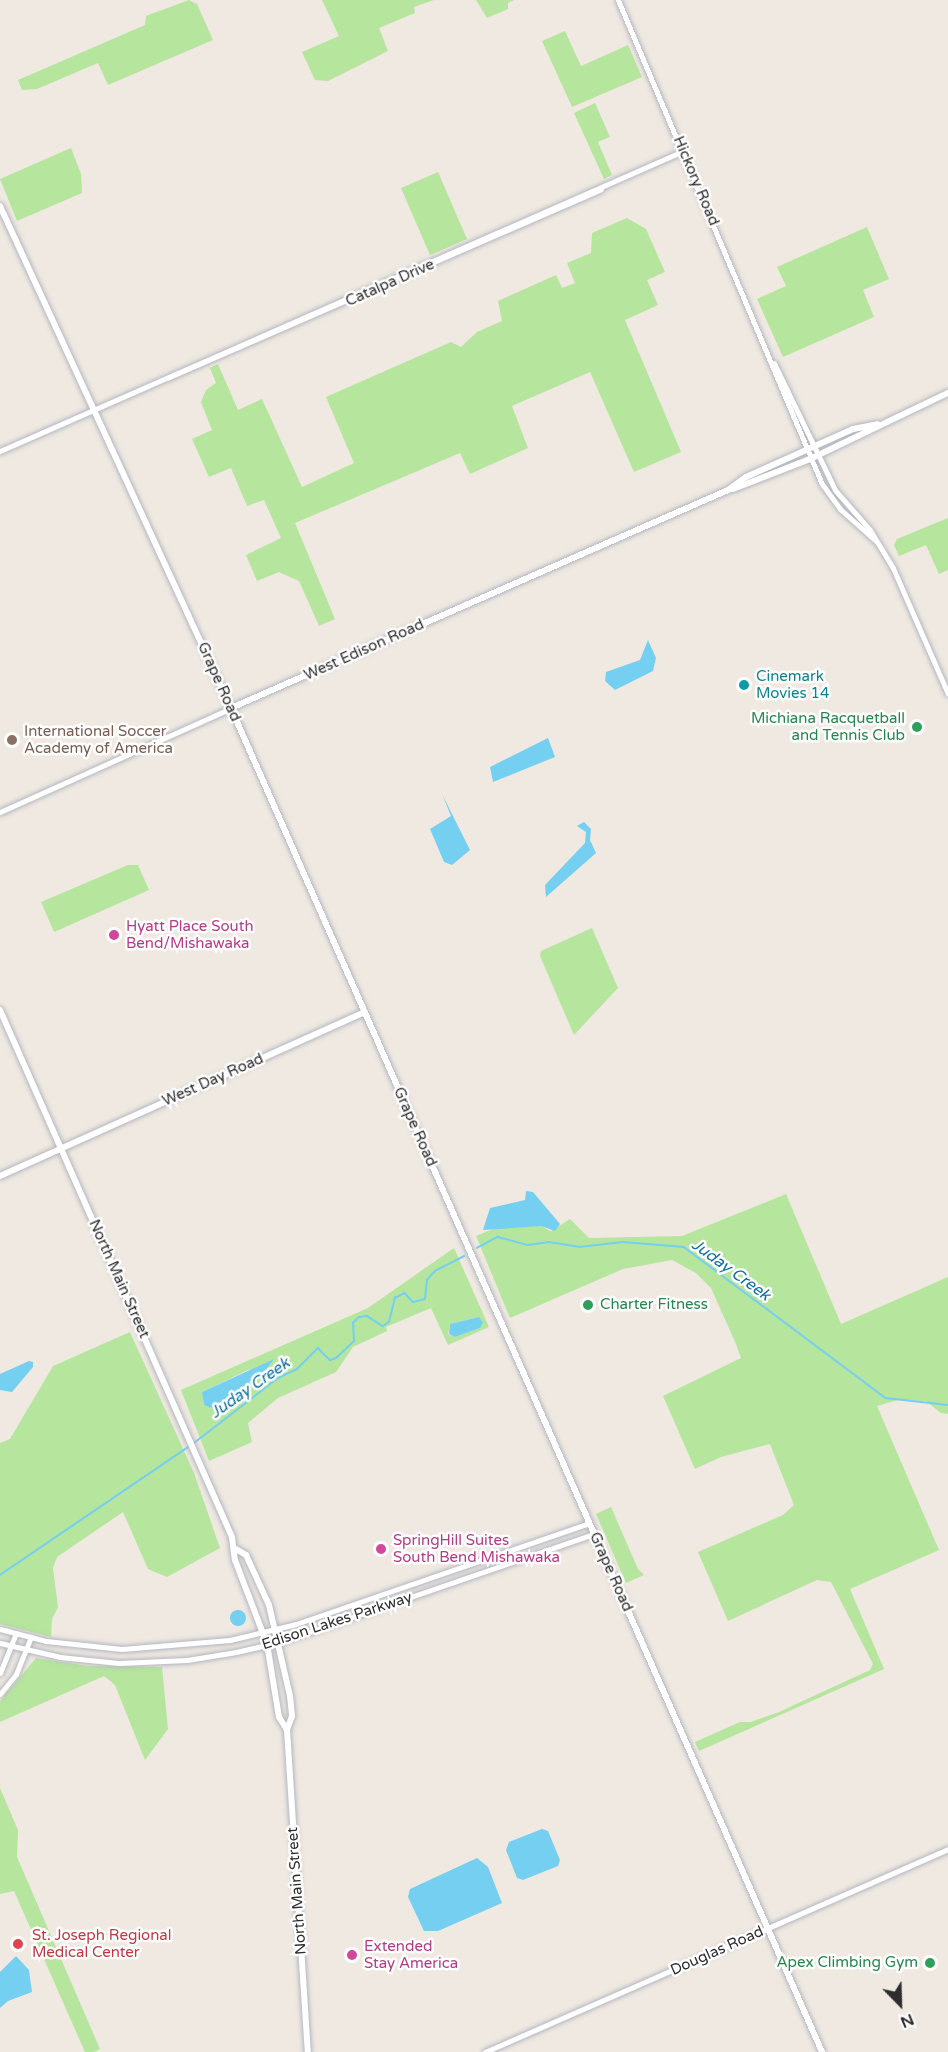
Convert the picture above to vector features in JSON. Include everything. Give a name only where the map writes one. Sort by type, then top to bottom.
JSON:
[{"type":"main road","name":"Grape Road","points":[[0,206],[231,708],[822,2052]]},
{"type":"main road","points":[[878,424],[948,393]]},
{"type":"main road","name":"West Edison Road","points":[[728,490],[746,477],[815,446],[854,429],[878,424]]},
{"type":"main road","name":"West Edison Road","points":[[231,708],[728,490],[750,485],[819,456],[878,424]]},
{"type":"main road","name":"North Main Street","points":[[0,1010],[236,1549],[235,1560],[267,1644],[279,1717],[287,1730]]},
{"type":"main road","name":"West Day Road","points":[[0,1176],[365,1012]]},
{"type":"main road","name":"North Main Street","points":[[236,1549],[246,1555],[277,1629],[290,1696],[292,1716],[287,1730],[308,2052]]},
{"type":"street","name":"Hickory Road","points":[[618,0],[773,362],[840,497],[876,541],[893,568],[948,694]]},
{"type":"street","name":"Catalpa Drive","points":[[0,451],[683,151]]},
{"type":"street","name":"Hickory Road","points":[[773,362],[777,381],[806,450],[833,502],[876,541]]},
{"type":"street","name":"West Edison Road","points":[[0,812],[231,708]]},
{"type":"street","name":"Edison Lakes Parkway","points":[[0,1629],[85,1646],[141,1649],[208,1644],[277,1629],[589,1523]]},
{"type":"street","name":"Edison Lakes Parkway","points":[[0,1643],[92,1661],[140,1663],[198,1658],[279,1642],[594,1534]]},
{"type":"street","points":[[0,1673],[12,1647],[15,1633]]},
{"type":"street","points":[[0,1694],[16,1674],[31,1637]]},
{"type":"street","name":"Douglas Road","points":[[485,2052],[948,1849]]},
{"type":"green space","points":[[189,0],[197,4],[213,40],[108,85],[98,63],[37,89],[22,90],[18,80],[145,25],[146,16]]},
{"type":"green space","points":[[322,0],[434,0],[414,7],[415,13],[379,28],[388,51],[328,81],[315,80],[302,52],[339,36]]},
{"type":"green space","points":[[476,0],[514,0],[508,3],[508,9],[487,18]]},
{"type":"green space","points":[[565,31],[581,66],[628,45],[642,77],[572,107],[542,41]]},
{"type":"green space","points":[[595,103],[610,137],[598,142],[612,175],[604,179],[574,113]]},
{"type":"green space","points":[[71,148],[81,174],[82,193],[17,221],[0,179]]},
{"type":"green space","points":[[438,172],[467,239],[430,255],[401,188]]},
{"type":"green space","points":[[627,218],[646,229],[665,272],[647,280],[658,305],[625,320],[681,452],[634,472],[590,372],[512,406],[528,448],[470,474],[460,453],[295,523],[335,619],[319,626],[299,581],[279,572],[257,581],[246,555],[281,538],[264,500],[247,506],[231,468],[209,477],[192,439],[212,430],[201,402],[206,390],[216,383],[210,368],[218,364],[238,410],[262,399],[302,487],[354,463],[326,397],[451,342],[461,347],[477,332],[502,321],[498,301],[556,275],[562,288],[575,283],[567,263],[591,253],[592,233]]},
{"type":"green space","points":[[867,227],[889,279],[863,290],[874,317],[783,357],[757,299],[786,286],[777,267]]},
{"type":"green space","points":[[948,518],[948,570],[939,574],[926,545],[899,556],[894,545],[897,539]]},
{"type":"green space","points":[[128,865],[138,865],[149,890],[54,932],[41,902]]},
{"type":"green space","points":[[592,928],[618,988],[574,1035],[540,956],[541,951]]},
{"type":"green space","points":[[786,1194],[841,1324],[948,1277],[948,1414],[941,1413],[926,1401],[898,1400],[877,1406],[939,1550],[850,1589],[884,1669],[699,1751],[695,1742],[740,1722],[751,1722],[779,1712],[870,1670],[873,1664],[831,1582],[817,1580],[728,1621],[698,1552],[783,1515],[794,1505],[770,1444],[721,1457],[695,1469],[663,1396],[741,1358],[736,1344],[711,1288],[696,1273],[672,1260],[623,1269],[510,1318],[476,1236],[498,1227],[541,1226],[551,1231],[570,1219],[589,1238],[682,1236]]},
{"type":"green space","points":[[454,1248],[489,1327],[448,1345],[431,1308],[386,1327],[387,1331],[353,1347],[336,1372],[278,1398],[248,1423],[252,1442],[209,1461],[181,1390],[368,1308]],"holes":[[[479,1317],[480,1328],[455,1337],[448,1334],[450,1324]],[[252,1368],[204,1405],[202,1392]]]},
{"type":"green space","points":[[130,1332],[194,1473],[220,1548],[167,1577],[148,1569],[123,1512],[57,1557],[53,1568],[58,1607],[52,1619],[51,1637],[0,1624],[0,1443],[10,1439],[53,1366]]},
{"type":"green space","points":[[611,1507],[638,1569],[644,1575],[626,1583],[596,1514]]},
{"type":"green space","points":[[36,1658],[88,1666],[162,1667],[168,1729],[145,1760],[115,1685],[104,1676],[0,1722],[0,1701]]},
{"type":"green space","points":[[0,1788],[18,1830],[17,1857],[100,2049],[94,2052],[85,2052],[14,1891],[0,1894]]},
{"type":"water","points":[[648,640],[656,658],[653,671],[615,690],[605,681],[606,672],[640,660]]},
{"type":"water","points":[[548,738],[555,757],[493,782],[490,767]]},
{"type":"water","points":[[442,794],[470,850],[452,865],[444,862],[430,829],[451,816]]},
{"type":"water","points":[[584,822],[591,829],[590,840],[596,853],[546,897],[545,885],[585,843],[586,832],[577,826]]},
{"type":"water","points":[[526,1191],[533,1192],[560,1224],[555,1231],[541,1226],[483,1230],[490,1208],[525,1200]]},
{"type":"water","points":[[479,1317],[483,1323],[480,1328],[455,1337],[449,1334],[450,1324]]},
{"type":"water","points":[[274,1359],[264,1372],[212,1408],[204,1405],[202,1392]]},
{"type":"water","points":[[29,1361],[33,1362],[33,1367],[12,1392],[0,1390],[0,1374]]},
{"type":"water","points":[[238,1610],[244,1612],[246,1618],[244,1624],[238,1626],[232,1624],[230,1618],[232,1612]]},
{"type":"water","points":[[542,1829],[548,1831],[560,1860],[558,1866],[523,1880],[517,1878],[506,1850],[509,1842]]},
{"type":"water","points":[[477,1858],[488,1867],[502,1903],[438,1931],[424,1931],[408,1897],[410,1889]]},
{"type":"water","points":[[16,1956],[29,1970],[32,1992],[8,2001],[0,2008],[0,1972]]},
{"type":"waterway","name":"Juday Creek","points":[[477,1248],[498,1237],[528,1245],[549,1242],[579,1247],[623,1242],[684,1247],[886,1398],[948,1405]]},
{"type":"waterway","name":"Juday Creek","points":[[194,1443],[278,1378],[297,1369],[318,1348],[330,1360],[336,1358],[354,1341],[353,1323],[359,1317],[367,1316],[383,1326],[389,1322],[395,1298],[405,1293],[413,1302],[425,1299],[427,1280],[435,1271],[464,1256]]},
{"type":"waterway","name":"Juday Creek","points":[[0,1575],[190,1446]]},
{"type":"place","name":"Cinemark Movies 14","points":[[744,685]]},
{"type":"place","name":"Michiana Racquetball and Tennis Club","points":[[917,727]]},
{"type":"place","name":"International Soccer Academy of America","points":[[12,740]]},
{"type":"place","name":"Hyatt Place South Bend/Mishawaka","points":[[114,935]]},
{"type":"place","name":"Charter Fitness","points":[[588,1305]]},
{"type":"place","name":"SpringHill Suites South Bend Mishawaka","points":[[381,1549]]},
{"type":"place","name":"St. Joseph Regional Medical Center","points":[[18,1944]]},
{"type":"place","name":"Extended Stay America","points":[[352,1955]]},
{"type":"place","name":"Apex Climbing Gym","points":[[930,1963]]}]
